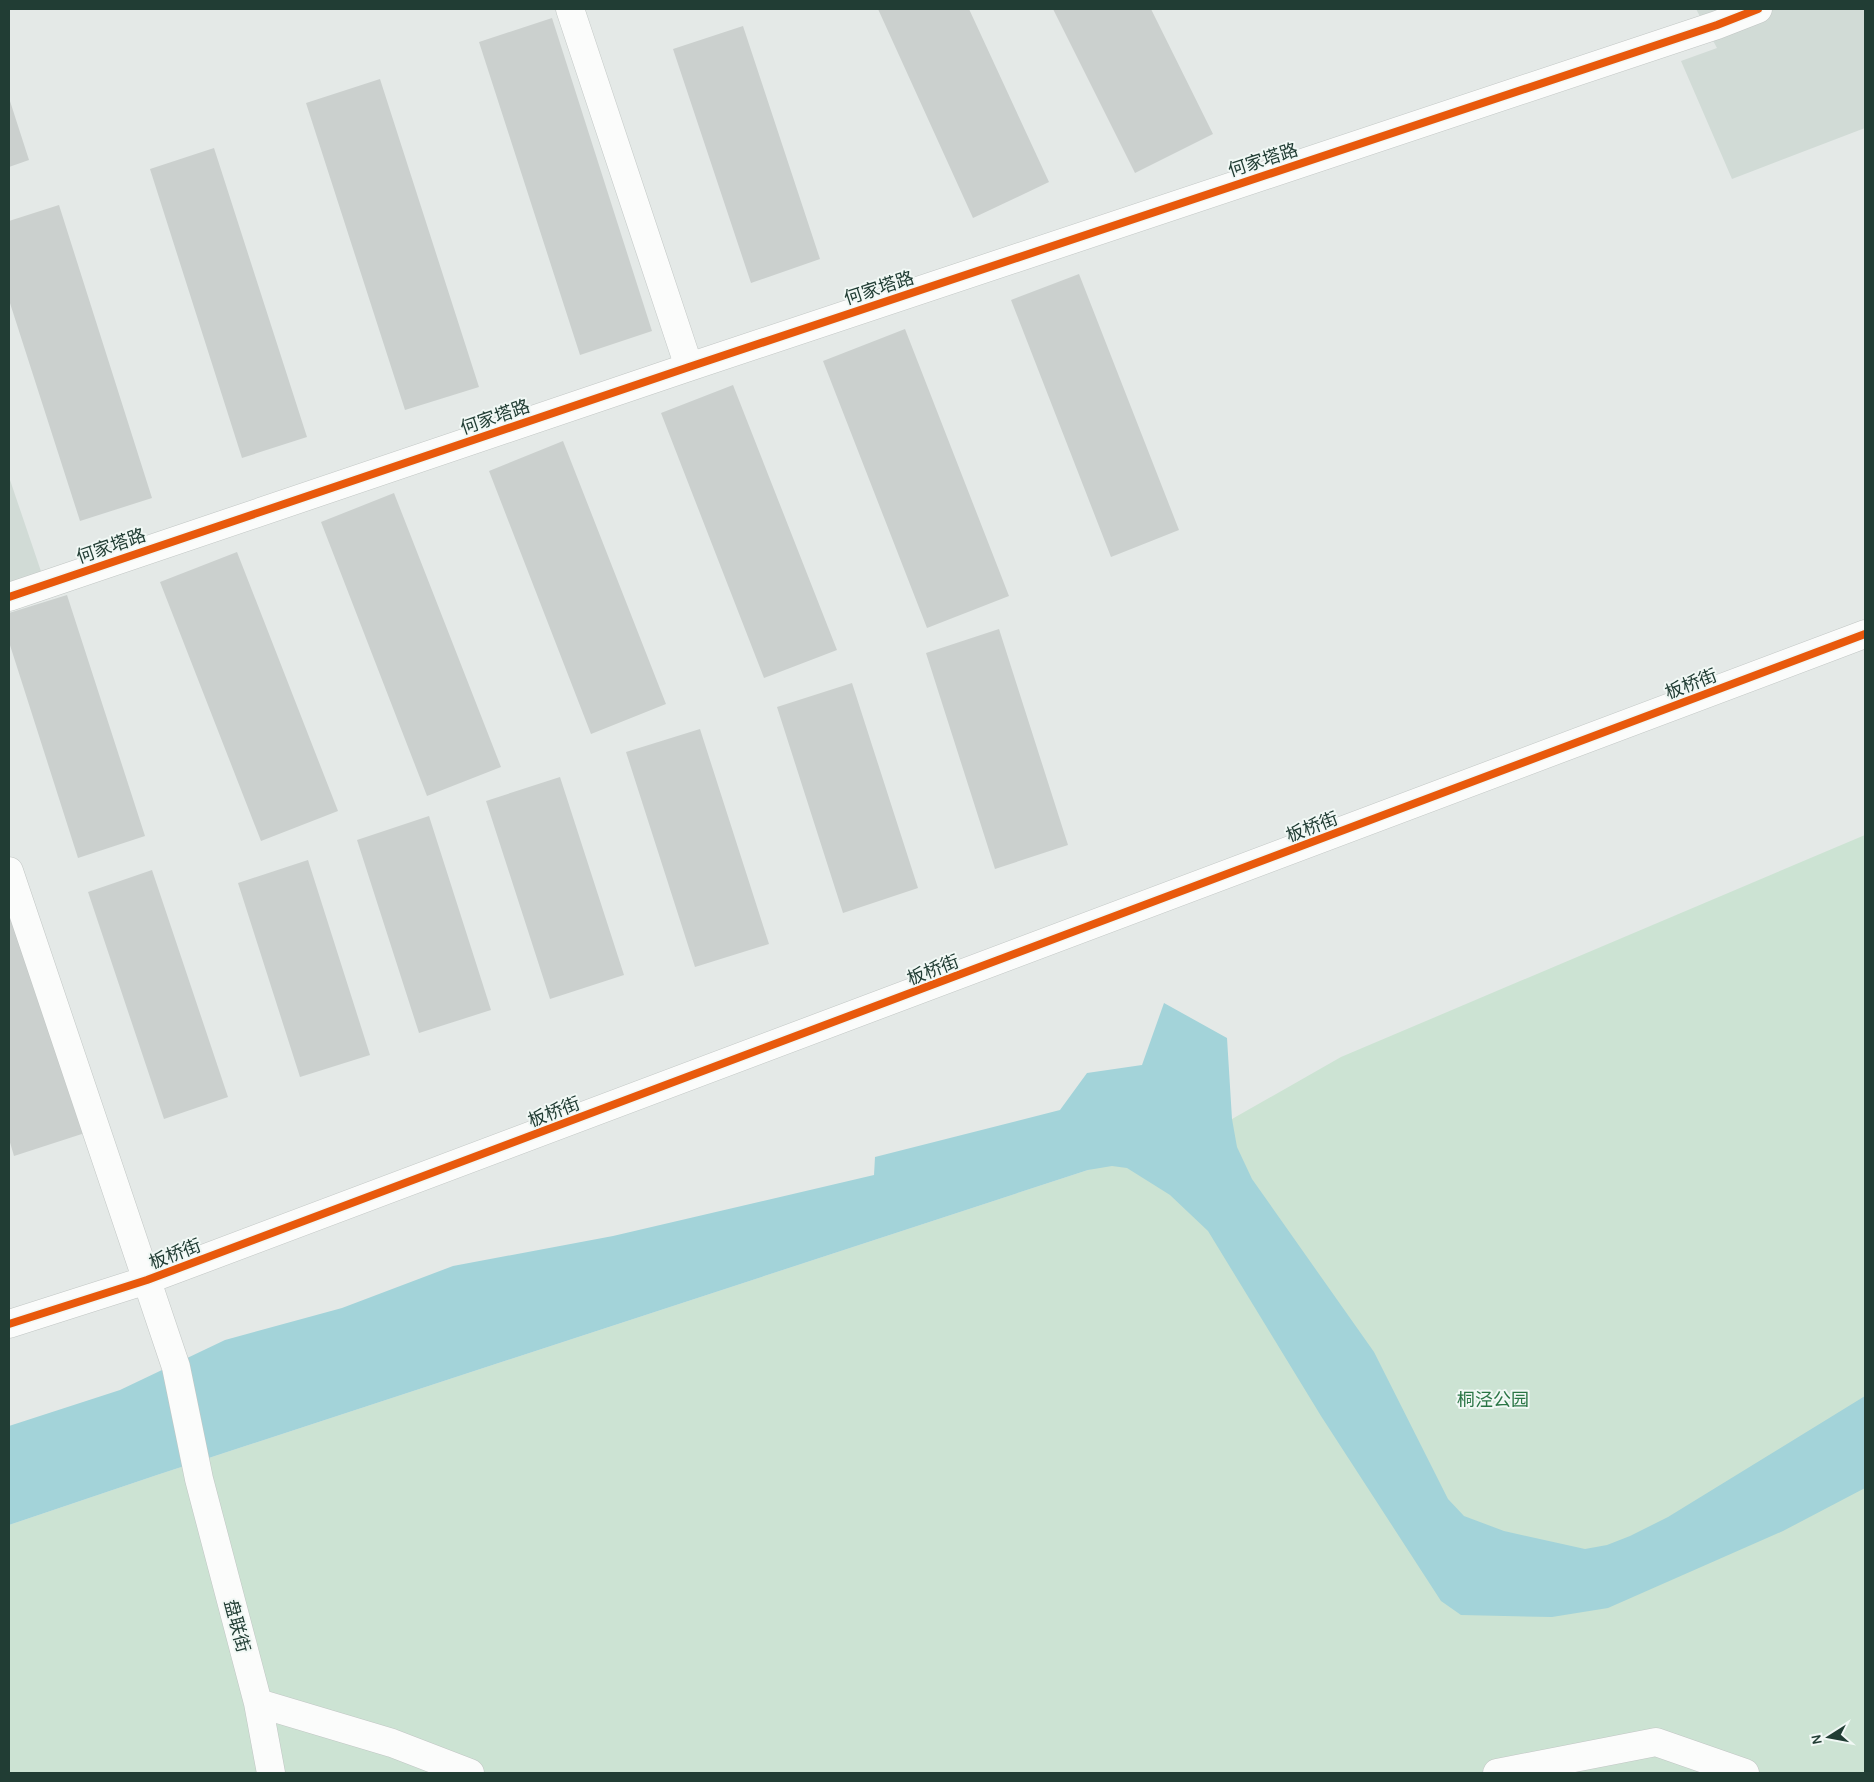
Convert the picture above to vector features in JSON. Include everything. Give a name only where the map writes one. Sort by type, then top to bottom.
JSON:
[{"type":"street","points":[[570,9],[688,367]]},
{"type":"street","name":"何家塔路","points":[[9,597],[688,367],[1717,25],[1758,9]]},
{"type":"street","name":"板桥街","points":[[9,1324],[147,1280],[1865,634]]},
{"type":"street","name":"盘联街","points":[[9,871],[176,1367],[199,1479],[258,1703],[271,1773]]},
{"type":"street","points":[[258,1703],[392,1743],[470,1773]]},
{"type":"street","points":[[1497,1773],[1656,1742],[1744,1773]]},
{"type":"shaded area","points":[[1696,9],[1865,9],[1865,128],[1732,179],[1681,61],[1717,48]]},
{"type":"shaded area","points":[[9,477],[47,589],[9,602]]},
{"type":"green space","name":"桐泾公园","points":[[1865,835],[1865,1773],[9,1773],[9,1525],[1088,1170],[1232,1119],[1341,1057]]},
{"type":"water","points":[[1164,1003],[1227,1038],[1232,1119],[1237,1147],[1252,1179],[1374,1352],[1448,1499],[1464,1516],[1504,1531],[1585,1549],[1607,1545],[1668,1517],[1865,1396],[1865,1488],[1783,1531],[1608,1608],[1552,1617],[1461,1615],[1441,1601],[1321,1416],[1208,1231],[1170,1195],[1127,1168],[1112,1166],[1088,1170],[9,1525],[9,1426],[120,1390],[225,1340],[342,1308],[453,1266],[613,1236],[874,1175],[875,1157],[1060,1110],[1087,1073],[1142,1065]]},
{"type":"building","points":[[878,9],[969,9],[1049,182],[973,218]]},
{"type":"building","points":[[1053,9],[1151,9],[1213,134],[1135,173]]},
{"type":"building","points":[[552,18],[652,331],[580,355],[479,42]]},
{"type":"building","points":[[743,26],[820,259],[751,283],[673,49]]},
{"type":"building","points":[[380,79],[479,387],[405,410],[306,103]]},
{"type":"building","points":[[9,98],[29,160],[9,167]]},
{"type":"building","points":[[214,148],[307,437],[242,458],[150,169]]},
{"type":"building","points":[[59,205],[152,498],[80,521],[9,300],[9,221]]},
{"type":"building","points":[[1079,274],[1179,530],[1111,557],[1011,300]]},
{"type":"building","points":[[905,329],[1009,596],[927,628],[823,361]]},
{"type":"building","points":[[733,385],[837,650],[764,678],[661,413]]},
{"type":"building","points":[[563,441],[666,704],[591,734],[489,471]]},
{"type":"building","points":[[394,493],[501,767],[427,796],[321,522]]},
{"type":"building","points":[[237,552],[338,811],[261,841],[160,582]]},
{"type":"building","points":[[67,595],[145,836],[78,858],[9,642],[9,613]]},
{"type":"building","points":[[999,629],[1068,845],[995,869],[926,653]]},
{"type":"building","points":[[852,683],[918,888],[843,913],[777,707]]},
{"type":"building","points":[[700,729],[769,944],[695,967],[626,752]]},
{"type":"building","points":[[560,777],[624,975],[550,999],[486,801]]},
{"type":"building","points":[[429,816],[491,1010],[419,1033],[357,840]]},
{"type":"building","points":[[308,860],[370,1055],[300,1077],[238,883]]},
{"type":"building","points":[[152,870],[228,1097],[164,1119],[88,892]]},
{"type":"building","points":[[9,904],[88,1132],[14,1156],[9,1139]]},
{"type":"cycle path","points":[[9,597],[689,367],[1717,25],[1758,9]]},
{"type":"cycle path","points":[[9,1324],[147,1280],[1865,634]]}]
